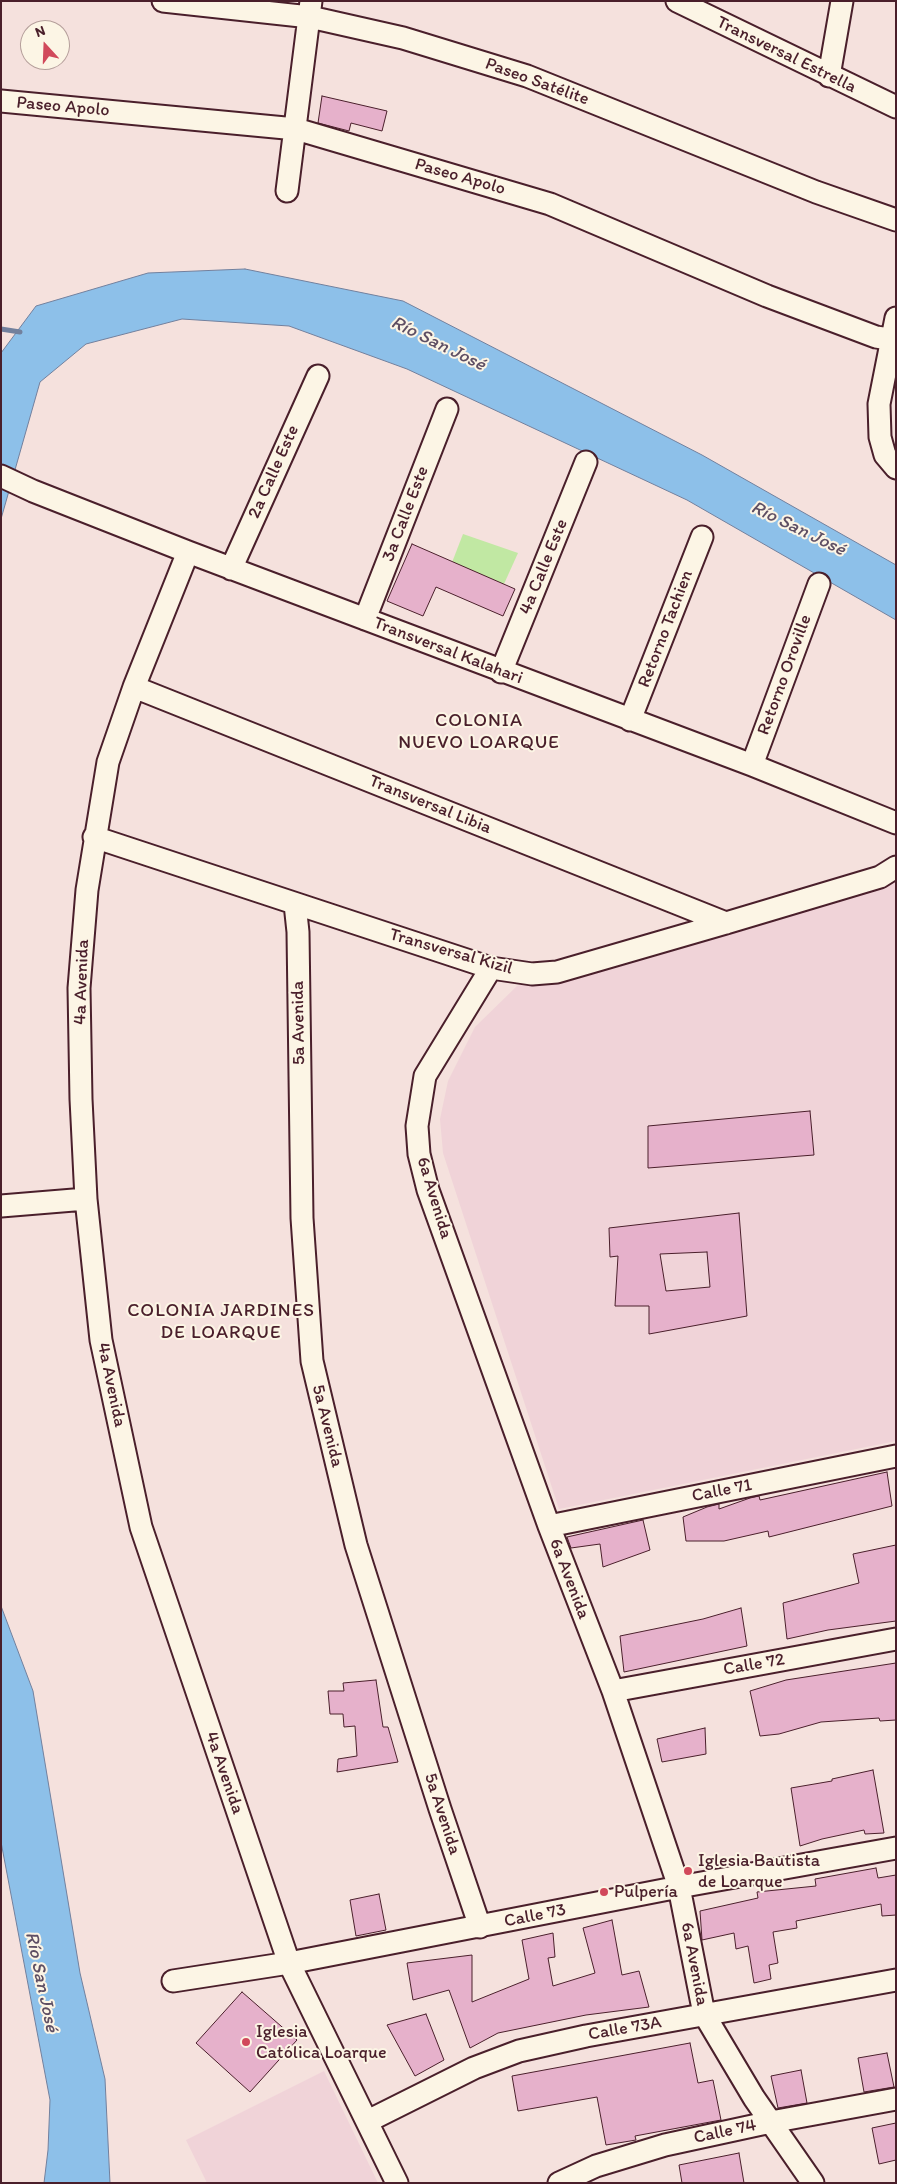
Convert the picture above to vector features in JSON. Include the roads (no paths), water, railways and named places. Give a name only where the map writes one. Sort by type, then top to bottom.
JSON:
[{"type":"street","name":"Paseo Satélite","points":[[163,1],[311,9],[527,76],[816,192],[896,220]]},
{"type":"street","name":"Transversal Estrella","points":[[677,1],[896,107]]},
{"type":"street","points":[[829,76],[842,1]]},
{"type":"street","points":[[287,191],[311,9]]},
{"type":"street","name":"Paseo Apolo","points":[[1,101],[296,129],[550,204],[768,296],[876,337],[893,340]]},
{"type":"street","points":[[896,318],[879,404],[888,436],[884,455],[896,468]]},
{"type":"street","name":"2a Calle Este","points":[[231,569],[318,376]]},
{"type":"street","name":"3a Calle Este","points":[[365,620],[447,409]]},
{"type":"street","name":"4a Calle Este","points":[[501,672],[586,462]]},
{"type":"street","name":"Transversal Kalahari","points":[[1,476],[32,491],[231,569],[752,765],[896,823]]},
{"type":"street","name":"Retorno Tachien","points":[[630,720],[702,537]]},
{"type":"street","name":"4a Avenida","points":[[188,552],[134,687],[108,762],[94,837],[79,988],[86,1199],[101,1340],[141,1527],[289,1963],[397,2183]]},
{"type":"street","name":"Retorno Oroville","points":[[752,765],[819,584]]},
{"type":"street","name":"Transversal Libia","points":[[134,687],[726,923]]},
{"type":"street","name":"Transversal Kizil","points":[[94,837],[491,968],[532,974],[557,972],[726,923],[880,877],[896,867]]},
{"type":"street","name":"5a Avenida","points":[[295,904],[298,932],[302,1218],[312,1361],[356,1545],[440,1809],[480,1927]]},
{"type":"street","name":"6a Avenida","points":[[491,968],[424,1076],[417,1126],[419,1154],[428,1190],[549,1526],[612,1691],[679,1887],[704,2014],[771,2122],[813,2183]]},
{"type":"street","points":[[1,1206],[86,1199]]},
{"type":"street","name":"Calle 71","points":[[549,1526],[896,1456]]},
{"type":"street","name":"Calle 72","points":[[612,1691],[896,1639]]},
{"type":"street","name":"Calle 73","points":[[174,1981],[289,1963],[679,1887],[896,1848]]},
{"type":"street","name":"Calle 73A","points":[[368,2121],[474,2068],[519,2051],[704,2014],[896,1980]]},
{"type":"street","name":"Calle 74","points":[[559,2183],[596,2166],[665,2145],[771,2122],[896,2099]]},
{"type":"water","name":"Río San José","points":[[245,269],[403,301],[702,455],[896,565],[896,620],[687,500],[407,369],[289,326],[182,319],[86,344],[40,382],[1,519],[1,353],[36,306],[148,273]]},
{"type":"water","name":"Río San José","points":[[1,1606],[33,1691],[80,1973],[105,2079],[110,2183],[44,2183],[48,2150],[50,2100],[1,1842]]},
{"type":"waterway","points":[[1,329],[20,332]]},
{"type":"place","name":"Iglesia Bautista de Loarque","points":[[688,1871]]},
{"type":"place","name":"Pulpería","points":[[604,1892]]},
{"type":"place","name":"Iglesia Católica Loarque","points":[[246,2042]]},
{"type":"district","name":"COLONIA NUEVO LOARQUE","points":[[479,732]]},
{"type":"district","name":"COLONIA JARDINES DE LOARQUE","points":[[221,1322]]}]
